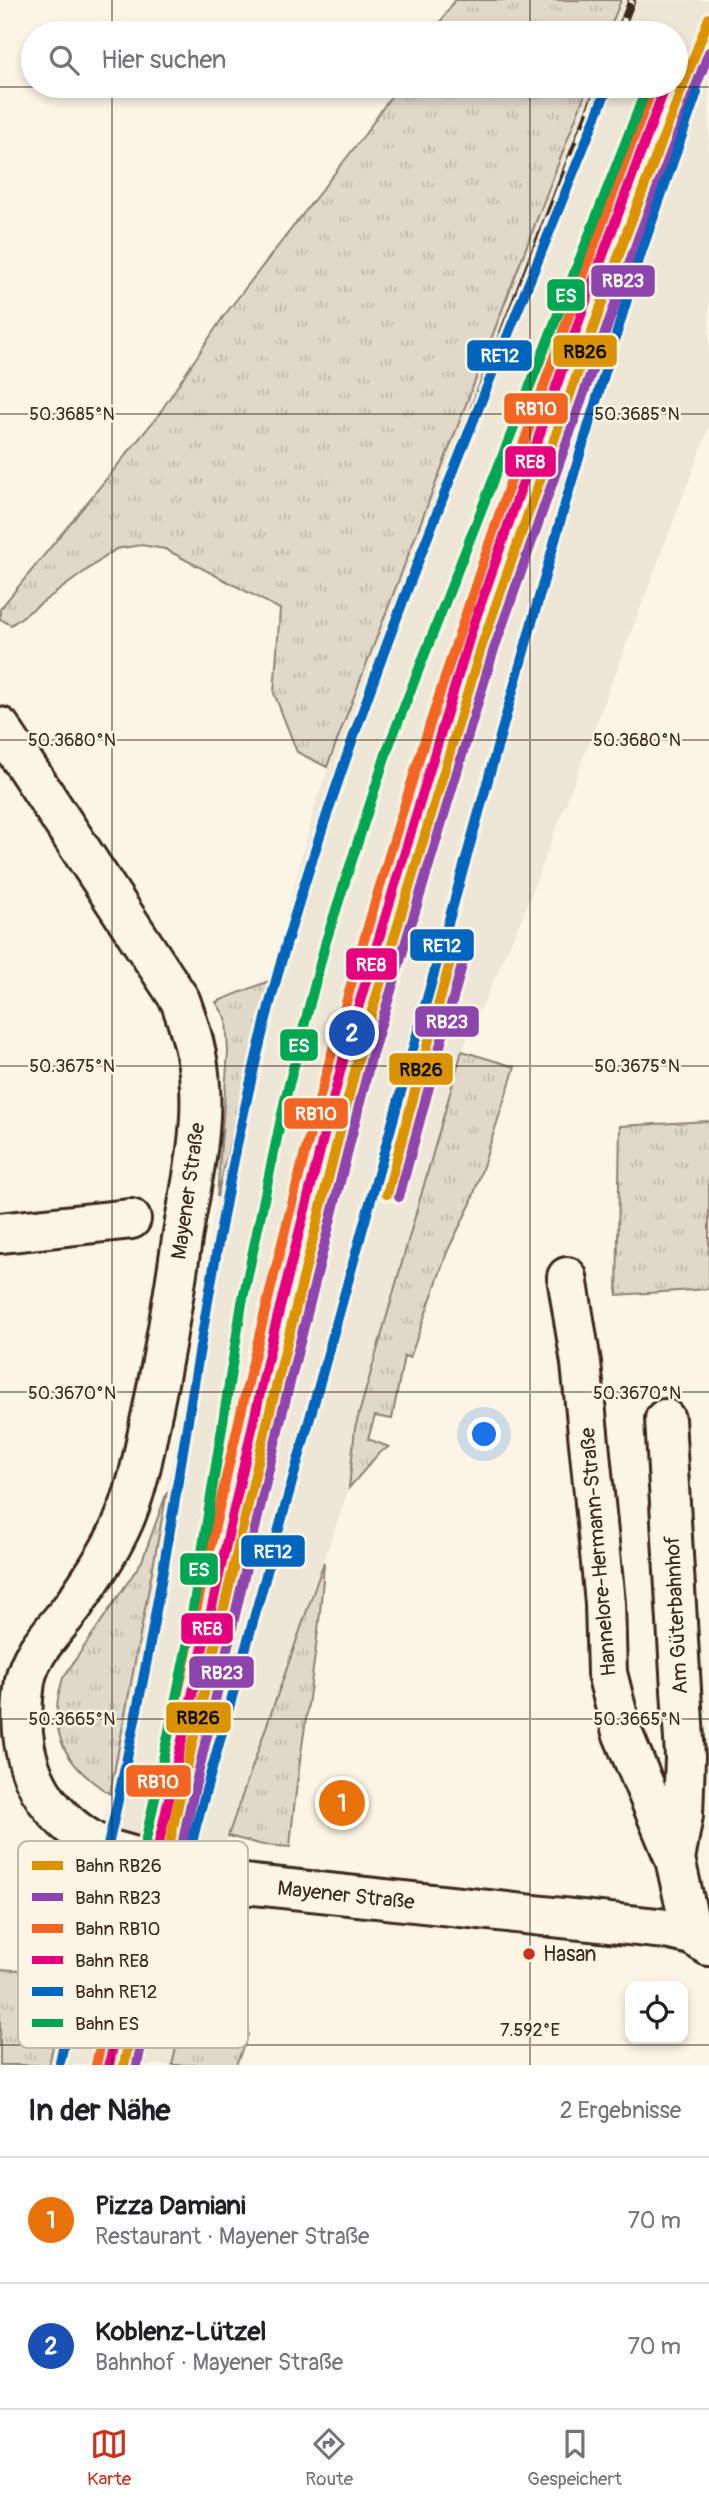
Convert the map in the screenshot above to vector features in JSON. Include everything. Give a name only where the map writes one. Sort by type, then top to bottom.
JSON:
[{"type":"street","name":"Mayener Straße","points":[[0,727],[180,1000],[191,1031],[201,1088],[198,1129],[178,1265],[140,1472],[121,1527],[100,1565],[34,1658],[13,1680],[21,1713],[27,1767],[38,1792],[90,1841]]},
{"type":"street","points":[[0,1233],[131,1219]]},
{"type":"street","name":"Hannelore-Hermann-Straße","points":[[567,1277],[581,1363],[605,1603],[607,1673],[622,1732],[676,1859]]},
{"type":"street","name":"Am Güterbahnhof","points":[[665,1419],[685,1757],[682,1815],[676,1859],[701,1941]]},
{"type":"street","points":[[0,1767],[38,1792]]},
{"type":"street","name":"Mayener Straße","points":[[248,1884],[666,1929],[701,1941]]},
{"type":"shaded area","points":[[621,0],[709,0],[709,428],[524,913],[462,1051],[355,1428],[349,1488],[227,1841],[99,1841],[176,1441],[217,1197],[269,981],[317,799],[583,98],[688,98],[688,21],[613,21]]},
{"type":"shaded area","points":[[53,2048],[176,2048],[172,2065],[49,2065]]},
{"type":"green space","points":[[455,0],[621,0],[613,21],[441,21]]},
{"type":"green space","points":[[390,98],[583,98],[327,767],[297,752],[274,693],[280,609],[165,549],[141,545],[116,549],[11,625],[0,619],[0,609],[157,417],[223,317],[365,134]]},
{"type":"green space","points":[[269,981],[217,1197],[228,1052],[226,1018],[216,1002]]},
{"type":"green space","points":[[462,1051],[515,1067],[471,1203],[448,1250],[410,1358],[404,1356],[392,1419],[375,1416],[368,1439],[389,1447],[379,1453],[349,1488],[355,1428]]},
{"type":"green space","points":[[709,1121],[709,1289],[617,1295],[620,1126]]},
{"type":"green space","points":[[167,1492],[110,1794],[94,1783],[70,1759],[58,1730],[58,1697],[63,1678],[142,1561]]},
{"type":"green space","points":[[324,1562],[318,1633],[290,1847],[263,1845],[228,1836]]},
{"type":"green space","points":[[0,1969],[18,1970],[18,2048],[53,2048],[49,2065],[0,2065]]},
{"type":"green space","points":[[176,2048],[243,2048],[236,2065],[172,2065]]},
{"type":"railway","points":[[624,21],[632,0]]},
{"type":"railway","points":[[473,410],[594,98]]},
{"type":"rail line","name":"RB26","points":[[688,73],[709,18]]},
{"type":"rail line","name":"RB23","points":[[183,1841],[279,1426],[372,1054],[494,649],[639,236],[709,52]]},
{"type":"rail line","name":"RE12","points":[[192,1841],[567,497],[641,253],[697,92]]},
{"type":"rail line","name":"RE12","points":[[109,1841],[167,1549],[228,1192],[246,1104],[291,928],[361,714],[400,609],[603,98]]},
{"type":"rail line","name":"ES","points":[[146,1841],[187,1646],[242,1303],[285,1100],[326,941],[388,748],[643,98]]},
{"type":"rail line","name":"RB10","points":[[145,1841],[239,1421],[336,1038],[407,797],[484,558],[649,98]]},
{"type":"rail line","name":"RE8","points":[[159,1841],[274,1331],[348,1041],[473,626],[586,301],[661,98]]},
{"type":"rail line","name":"RB26","points":[[170,1841],[267,1423],[360,1051],[482,645],[627,232],[678,98]]},
{"type":"rail line","name":"RB26","points":[[387,1194],[455,944]]},
{"type":"rail line","name":"RB23","points":[[399,1197],[467,947]]},
{"type":"rail line","name":"RE12","points":[[60,2062],[63,2048]]},
{"type":"rail line","name":"RB10","points":[[96,2065],[100,2048]]},
{"type":"rail line","name":"RE8","points":[[109,2065],[113,2048]]},
{"type":"rail line","name":"RB26","points":[[124,2065],[128,2048]]},
{"type":"rail line","name":"RB23","points":[[137,2065],[140,2048]]},
{"type":"place","name":"Koblenz-Lützel","points":[[352,1033]]},
{"type":"place","name":"Pizza Damiani","points":[[342,1803]]},
{"type":"place","name":"Hasan","points":[[529,1954]]}]
